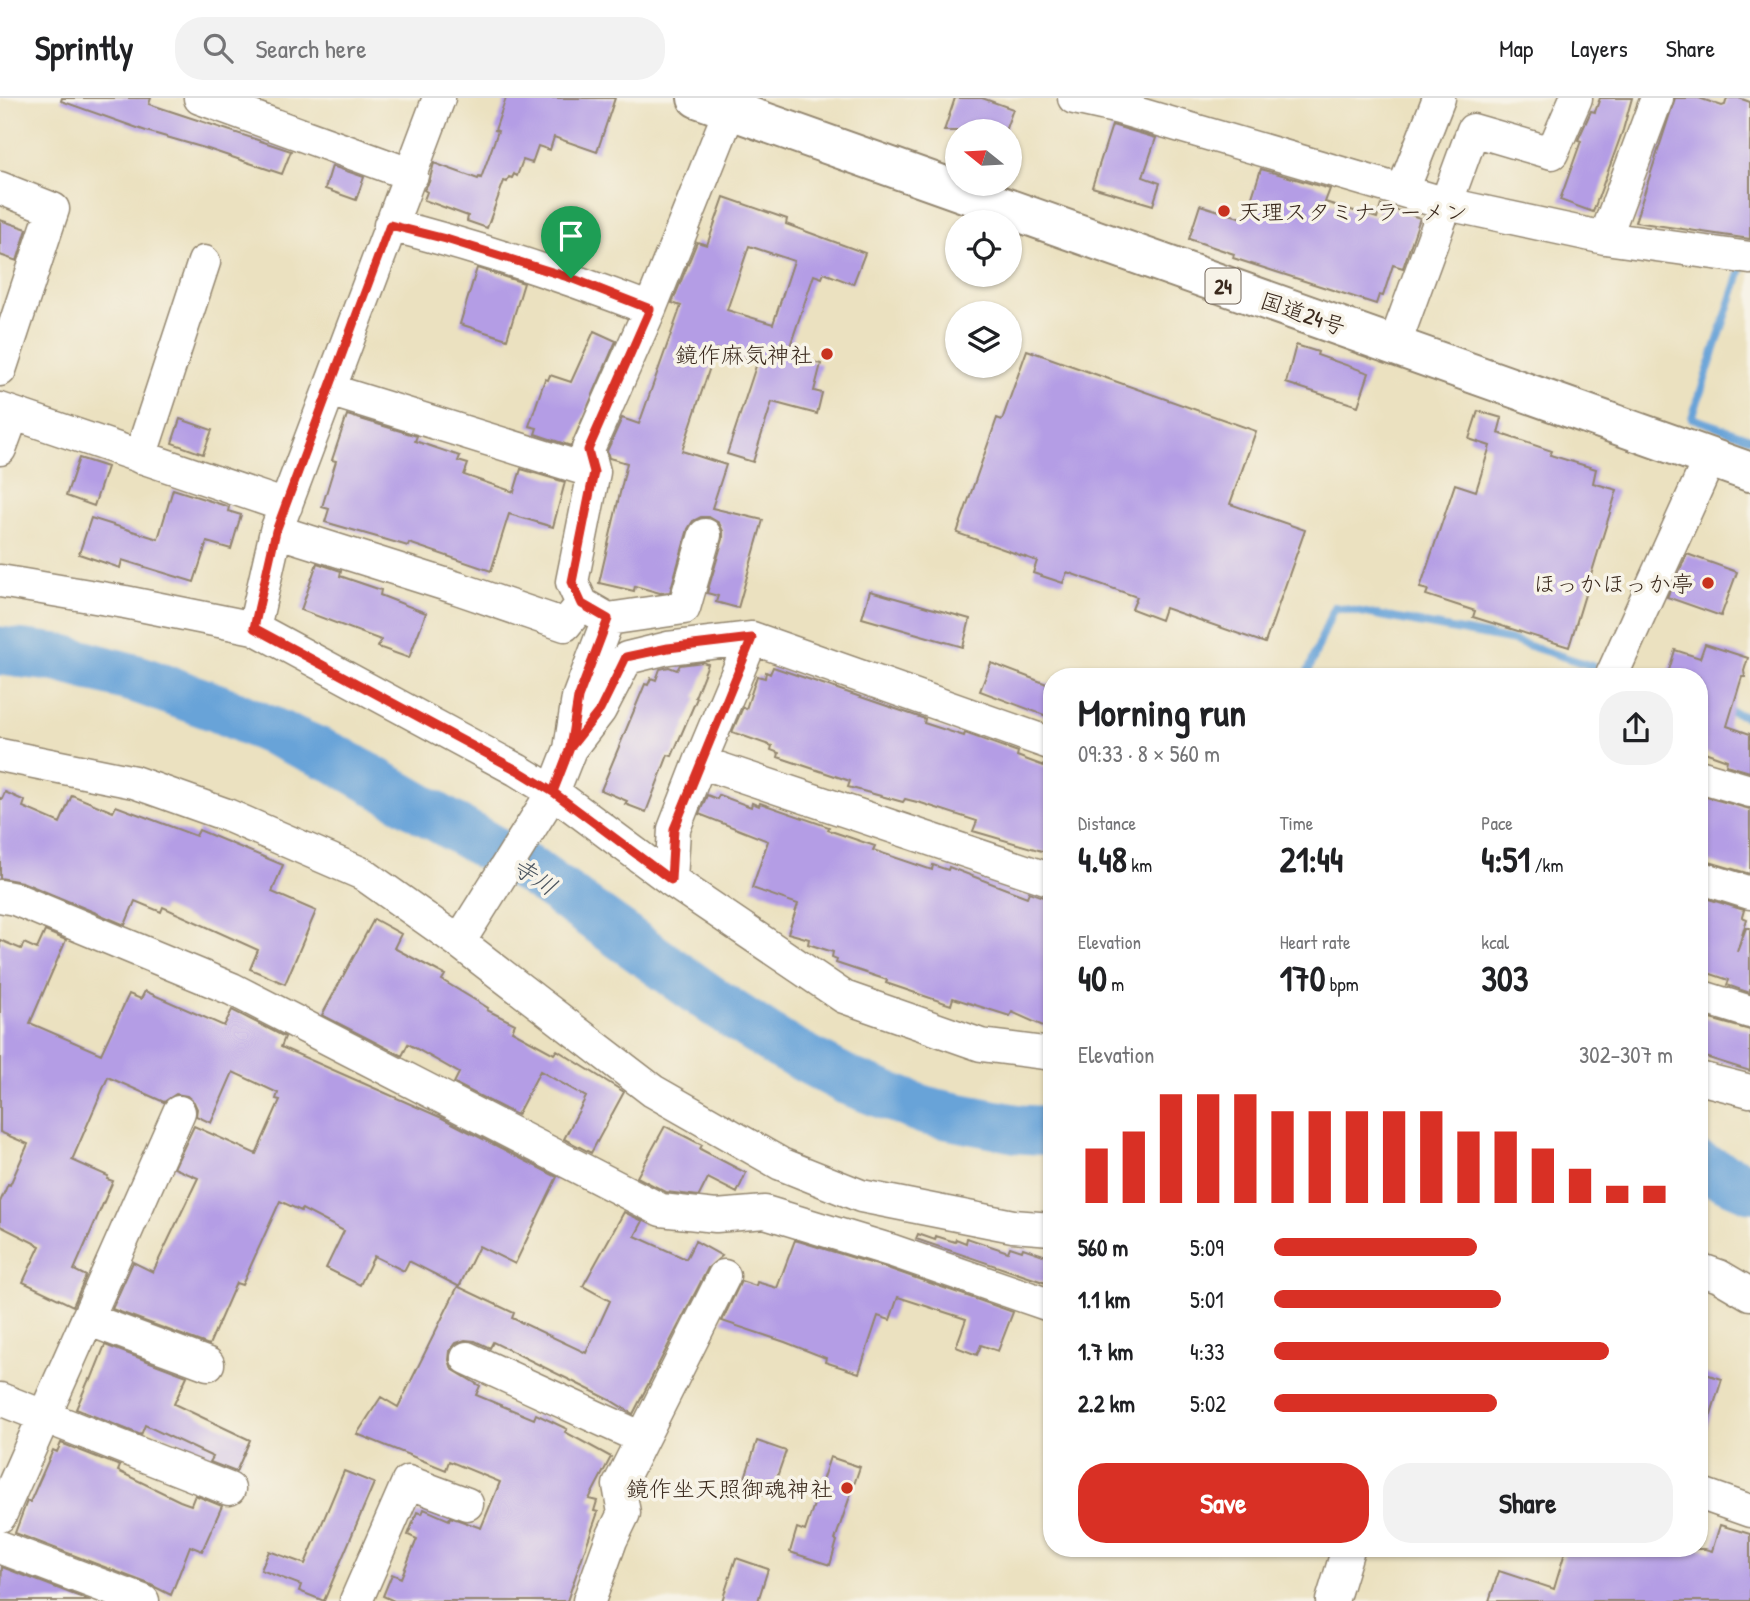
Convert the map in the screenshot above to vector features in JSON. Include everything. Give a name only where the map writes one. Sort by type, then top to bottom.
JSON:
[{"type":"highway","name":"国道24号","points":[[697,98],[737,104],[1394,346],[1750,472]]},
{"type":"street","points":[[200,98],[412,175]]},
{"type":"street","points":[[254,628],[281,519],[439,98]]},
{"type":"street","points":[[1074,98],[1121,103],[1447,204],[1605,239],[1750,258]]},
{"type":"street","points":[[1403,190],[1439,98]]},
{"type":"street","points":[[1394,346],[1473,130],[1552,153],[1576,98]]},
{"type":"street","points":[[1605,239],[1657,98]]},
{"type":"street","points":[[461,939],[550,797],[570,748],[595,612],[572,582],[594,472],[588,450],[650,309],[723,127],[737,104]]},
{"type":"street","points":[[0,188],[53,209],[0,370]]},
{"type":"street","points":[[390,225],[446,239],[558,274],[650,309]]},
{"type":"street","points":[[140,457],[204,262]]},
{"type":"street","points":[[329,390],[594,472]]},
{"type":"street","points":[[0,449],[7,411],[140,457],[281,519],[457,588],[565,625],[595,612],[684,608],[705,535]]},
{"type":"street","points":[[1615,668],[1708,457]]},
{"type":"street","points":[[0,581],[254,628],[517,770],[550,797],[844,997],[981,1045],[1043,1054]]},
{"type":"street","points":[[570,748],[600,710],[626,657],[668,648],[752,638],[1043,741]]},
{"type":"street","points":[[671,880],[674,829],[752,638]]},
{"type":"street","points":[[0,755],[134,782],[228,815],[363,874],[461,939],[653,1091],[781,1164],[861,1196],[1013,1226],[1043,1228]]},
{"type":"street","points":[[700,762],[1043,877]]},
{"type":"street","points":[[1708,779],[1750,791]]},
{"type":"street","points":[[1708,880],[1750,893]]},
{"type":"street","points":[[0,896],[15,899],[232,989],[662,1210],[716,1216],[765,1212],[893,1251],[1043,1303]]},
{"type":"street","points":[[1708,999],[1750,1012]]},
{"type":"street","points":[[1708,1080],[1750,1091]]},
{"type":"street","points":[[0,1516],[179,1112]]},
{"type":"street","points":[[1708,1272],[1750,1294]]},
{"type":"street","points":[[589,1601],[624,1513],[619,1485],[724,1276]]},
{"type":"street","points":[[87,1319],[208,1364]]},
{"type":"street","points":[[467,1358],[642,1438]]},
{"type":"street","points":[[0,1399],[229,1489]]},
{"type":"street","points":[[356,1601],[408,1482],[467,1503]]},
{"type":"street","points":[[1708,1496],[1750,1511]]},
{"type":"street","points":[[0,1547],[143,1601]]},
{"type":"street","points":[[1332,1601],[1346,1557]]},
{"type":"building","points":[[62,98],[151,98],[149,104],[291,151],[282,174],[146,131],[61,101]]},
{"type":"building","points":[[506,98],[615,98],[597,152],[554,137],[550,150],[538,146],[532,163],[523,160],[517,176],[514,174],[507,182],[504,181],[487,228],[467,221],[468,216],[424,200],[427,192],[424,190],[434,163],[481,178],[498,131],[495,130]]},
{"type":"building","points":[[955,98],[982,98],[1013,109],[1009,119],[948,119]]},
{"type":"building","points":[[1600,98],[1632,98],[1593,212],[1560,200],[1581,141],[1578,140]]},
{"type":"building","points":[[1675,98],[1699,98],[1722,106],[1727,98],[1750,102],[1750,239],[1635,222]]},
{"type":"building","points":[[1112,125],[1156,138],[1143,177],[1160,183],[1153,205],[1092,187]]},
{"type":"building","points":[[332,166],[364,177],[356,200],[325,189]]},
{"type":"building","points":[[1261,169],[1330,189],[1325,202],[1377,218],[1381,205],[1420,218],[1403,268],[1393,265],[1383,296],[1379,295],[1376,304],[1233,258],[1234,254],[1189,239],[1200,205],[1245,219]]},
{"type":"building","points":[[724,197],[787,219],[786,224],[865,253],[853,284],[824,273],[822,278],[814,275],[787,355],[821,364],[814,391],[822,393],[817,414],[772,402],[753,462],[727,454],[757,363],[716,349],[682,451],[726,465],[712,508],[763,520],[738,608],[716,602],[718,596],[707,593],[723,539],[719,523],[709,517],[693,521],[688,529],[670,592],[660,593],[635,586],[634,591],[599,583],[627,463],[609,458],[607,451],[622,418],[639,424],[681,306],[672,303],[697,242],[707,245]],"holes":[[[749,246],[794,261],[773,324],[727,310]]]},
{"type":"building","points":[[0,220],[27,229],[17,261],[0,255]]},
{"type":"building","points":[[477,268],[524,283],[507,339],[460,324]]},
{"type":"building","points":[[594,331],[616,341],[571,446],[535,434],[537,428],[529,426],[545,379],[548,380],[550,375],[571,382]]},
{"type":"building","points":[[1296,345],[1369,373],[1358,406],[1286,383]]},
{"type":"building","points":[[1027,350],[1256,431],[1230,504],[1305,530],[1265,643],[1165,608],[1161,620],[1132,609],[1137,597],[1067,572],[1063,583],[1033,573],[1037,561],[957,533],[997,418],[1002,420],[1017,378],[1022,378],[1022,364]]},
{"type":"building","points":[[1478,411],[1502,418],[1498,433],[1552,451],[1550,455],[1596,469],[1593,483],[1617,490],[1569,647],[1473,617],[1475,611],[1426,595],[1428,590],[1420,588],[1455,484],[1476,491],[1490,446],[1469,439]]},
{"type":"building","points":[[347,415],[417,436],[415,441],[460,456],[458,461],[468,464],[464,475],[514,492],[521,469],[565,482],[553,527],[509,514],[491,571],[409,543],[408,546],[325,522],[329,509],[322,507],[336,461],[332,460]]},
{"type":"building","points":[[180,419],[212,430],[203,454],[172,443]]},
{"type":"building","points":[[79,458],[107,467],[94,506],[66,496]]},
{"type":"building","points":[[173,489],[229,507],[228,511],[241,515],[231,549],[207,542],[194,582],[122,560],[120,568],[79,554],[91,518],[158,539]]},
{"type":"building","points":[[1687,554],[1737,572],[1721,616],[1667,597]]},
{"type":"building","points":[[317,563],[341,571],[340,576],[381,590],[380,595],[426,613],[409,658],[378,647],[381,640],[301,610]]},
{"type":"building","points":[[870,591],[970,619],[963,647],[862,618]]},
{"type":"building","points":[[1705,644],[1748,658],[1745,677],[1742,677],[1727,726],[1750,734],[1750,772],[1726,765],[1727,760],[1708,753],[1708,668],[1670,668],[1675,650],[1700,658]]},
{"type":"building","points":[[703,662],[708,664],[695,697],[697,698],[672,756],[668,755],[646,812],[601,790],[645,684],[648,685],[651,678],[656,680],[660,669],[669,667],[677,670],[680,665]]},
{"type":"building","points":[[991,663],[1043,683],[1043,715],[980,691]]},
{"type":"building","points":[[773,667],[925,719],[924,723],[964,736],[965,733],[1018,752],[1017,756],[1043,766],[1043,851],[973,831],[977,821],[921,803],[905,799],[903,802],[848,787],[850,781],[778,757],[779,753],[771,750],[772,746],[732,732],[743,707],[746,709],[757,676],[765,678],[766,672],[770,674]]},
{"type":"building","points":[[5,792],[25,801],[23,807],[60,823],[72,795],[113,812],[116,806],[196,836],[199,830],[283,865],[272,892],[316,911],[285,984],[250,969],[258,950],[163,907],[161,912],[135,901],[125,925],[22,882],[0,878],[0,798],[2,799]]},
{"type":"building","points":[[707,795],[717,799],[719,795],[751,807],[752,803],[759,806],[760,803],[875,846],[873,850],[932,870],[933,865],[948,870],[949,867],[1027,897],[1029,892],[1043,897],[1043,1026],[1012,1012],[1010,1016],[953,998],[951,1005],[836,963],[837,959],[832,957],[833,952],[808,944],[809,939],[788,933],[798,904],[752,888],[768,841],[699,814]]},
{"type":"building","points":[[1708,797],[1750,809],[1750,874],[1708,862]]},
{"type":"building","points":[[1708,899],[1744,910],[1742,917],[1747,919],[1737,952],[1746,928],[1750,928],[1750,993],[1727,985],[1729,980],[1708,973]]},
{"type":"building","points":[[374,919],[401,934],[394,948],[445,975],[442,980],[488,1008],[487,1010],[515,1024],[512,1031],[554,1054],[557,1050],[624,1092],[591,1153],[564,1139],[586,1097],[540,1071],[517,1115],[454,1083],[459,1073],[408,1044],[402,1056],[322,1015]]},
{"type":"building","points":[[45,931],[66,940],[30,1023],[101,1054],[129,994],[141,999],[145,991],[224,1026],[232,1010],[285,1037],[281,1047],[442,1118],[557,1177],[515,1264],[479,1246],[459,1287],[514,1313],[512,1318],[586,1353],[610,1301],[583,1286],[624,1212],[643,1221],[635,1236],[686,1259],[695,1241],[722,1256],[708,1268],[633,1414],[493,1342],[490,1348],[465,1340],[456,1343],[450,1351],[452,1369],[480,1386],[476,1395],[534,1419],[536,1414],[567,1429],[565,1432],[611,1457],[589,1499],[597,1501],[594,1511],[598,1512],[567,1601],[394,1601],[383,1596],[392,1574],[401,1578],[417,1539],[408,1535],[417,1512],[422,1514],[424,1509],[449,1520],[450,1517],[481,1528],[500,1482],[449,1461],[446,1470],[357,1434],[381,1397],[398,1407],[458,1286],[409,1261],[404,1271],[374,1256],[360,1285],[326,1268],[344,1231],[280,1201],[242,1285],[236,1283],[209,1345],[112,1309],[133,1262],[153,1272],[198,1178],[174,1168],[194,1126],[256,1154],[280,1100],[276,1099],[278,1093],[233,1072],[211,1123],[196,1116],[194,1102],[187,1096],[176,1094],[164,1102],[108,1077],[72,1160],[108,1176],[107,1179],[113,1181],[74,1270],[86,1276],[73,1306],[23,1282],[40,1246],[0,1226],[0,1202],[28,1144],[0,1132],[0,940],[21,949],[24,943],[37,949]]},
{"type":"building","points":[[1708,1018],[1750,1030],[1750,1071],[1708,1058]]},
{"type":"building","points":[[665,1126],[702,1145],[700,1149],[746,1173],[737,1193],[708,1178],[699,1196],[666,1192],[637,1177]]},
{"type":"building","points":[[918,1234],[935,1240],[936,1236],[966,1243],[967,1238],[1008,1252],[1010,1247],[1022,1251],[1023,1248],[1043,1255],[1043,1282],[916,1239]]},
{"type":"building","points":[[795,1240],[887,1268],[1013,1312],[998,1351],[981,1345],[977,1355],[956,1347],[966,1319],[898,1297],[890,1320],[878,1316],[859,1373],[825,1362],[826,1358],[785,1342],[722,1321],[741,1281],[777,1288]]},
{"type":"building","points":[[105,1345],[187,1376],[174,1404],[250,1440],[236,1472],[210,1462],[213,1457],[145,1425],[141,1435],[76,1409]]},
{"type":"building","points":[[1708,1375],[1722,1379],[1708,1423]]},
{"type":"building","points":[[757,1441],[786,1451],[770,1497],[742,1487]]},
{"type":"building","points":[[61,1443],[120,1466],[118,1471],[180,1501],[191,1505],[195,1495],[222,1506],[202,1551],[190,1546],[171,1595],[15,1533],[27,1501],[30,1502],[53,1450],[57,1452]]},
{"type":"building","points":[[830,1457],[860,1467],[835,1540],[837,1541],[830,1565],[790,1552],[797,1528],[805,1531]]},
{"type":"building","points":[[344,1471],[374,1483],[324,1601],[299,1591],[301,1585],[261,1570],[269,1551],[305,1564]]},
{"type":"building","points":[[1720,1525],[1750,1534],[1750,1601],[1489,1601],[1499,1571],[1554,1589],[1564,1557],[1708,1557],[1708,1550],[1712,1551]]},
{"type":"building","points":[[736,1558],[768,1569],[758,1601],[722,1601]]},
{"type":"building","points":[[2,1567],[91,1601],[0,1601]]},
{"type":"waterway","points":[[1743,264],[1692,418],[1750,438]]},
{"type":"waterway","points":[[1310,668],[1334,607],[1514,641],[1592,666]]},
{"type":"waterway","name":"寺川","points":[[0,651],[59,658],[140,680],[218,708],[338,760],[535,874],[717,1004],[778,1044],[848,1081],[926,1111],[1019,1129],[1043,1130]]},
{"type":"waterway","points":[[1723,709],[1750,718]]},
{"type":"waterway","name":"寺川","points":[[1708,1170],[1750,1188]]},
{"type":"place","name":"天理スタミナラーメン","points":[[1224,211]]},
{"type":"place","name":"鏡作麻気神社","points":[[827,354]]},
{"type":"place","name":"ほっかほっか亭","points":[[1708,583]]},
{"type":"place","name":"鏡作坐天照御魂神社","points":[[847,1488]]},
{"type":"route","points":[[571,278],[446,239],[390,225],[276,531],[254,628],[553,792],[570,748],[600,710],[626,657],[668,648],[752,638],[674,829],[671,880],[553,792],[570,748],[578,698],[608,619],[582,604],[572,582],[594,472],[588,450],[650,309],[571,278]]}]
